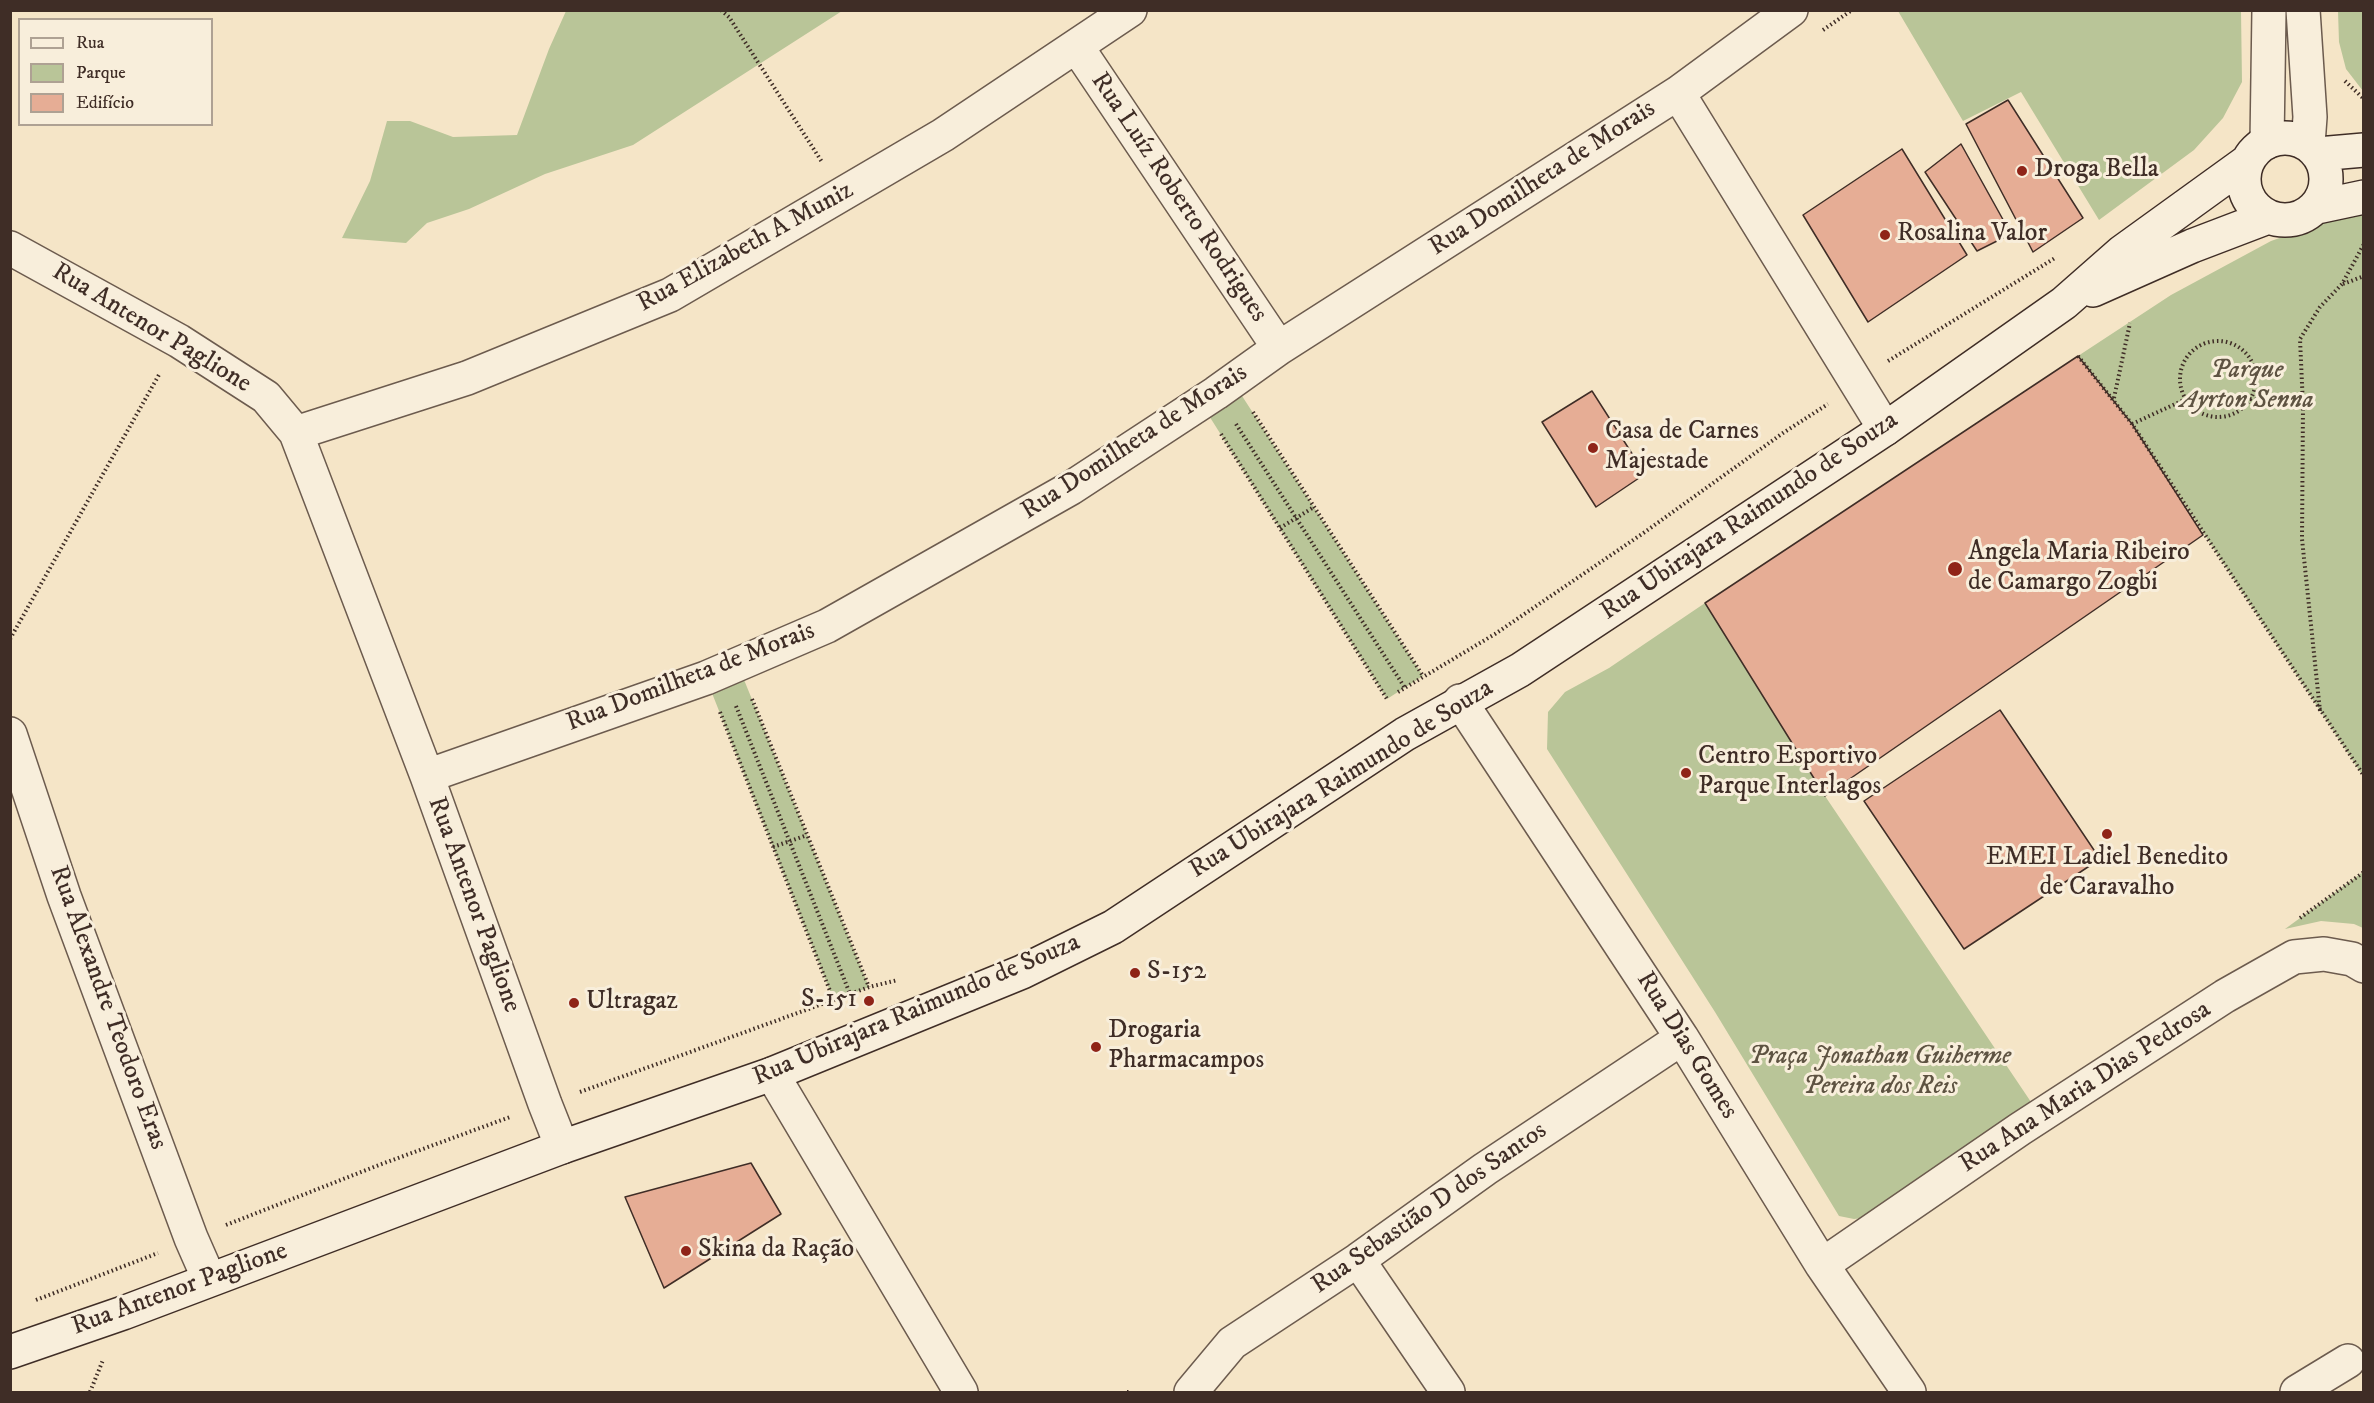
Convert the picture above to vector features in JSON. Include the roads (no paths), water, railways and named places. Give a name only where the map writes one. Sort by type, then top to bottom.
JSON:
[{"type":"street","name":"Rua Elizabeth A Muniz","points":[[296,433],[467,378],[670,295],[943,135],[1130,10]]},
{"type":"street","name":"Rua Domilheta de Morais","points":[[427,776],[722,672],[827,626],[1051,500],[1217,392],[1279,348],[1677,93],[1791,10]]},
{"type":"street","points":[[2257,152],[2281,138],[2295,139],[2313,149],[2325,166],[2327,181],[2324,194],[2317,207],[2307,215],[2294,220],[2268,217],[2257,210],[2249,199],[2245,187],[2244,174],[2257,152],[2269,10]]},
{"type":"street","points":[[2303,10],[2313,149]]},
{"type":"street","name":"Rua Luíz Roberto Rodrigues","points":[[1077,47],[1279,348]]},
{"type":"street","points":[[1677,93],[1885,429]]},
{"type":"street","points":[[2313,149],[2364,150]]},
{"type":"street","name":"Rua Ubirajara Raimundo de Souza","points":[[562,1147],[772,1074],[1022,972],[1113,927],[1405,734],[1520,669],[1885,429],[2064,303],[2122,252],[2257,152]]},
{"type":"street","points":[[2317,207],[2364,196]]},
{"type":"street","name":"Rua Ubirajara Raimundo de Souza","points":[[2064,303],[2192,246],[2268,217]]},
{"type":"street","name":"Rua Antenor Paglione","points":[[10,248],[179,341],[266,397],[296,433],[427,776],[562,1147],[123,1313],[10,1352]]},
{"type":"street","name":"Rua Dias Gomes","points":[[1460,702],[1682,1038],[1822,1264],[1909,1392]]},
{"type":"street","name":"Rua Alexandre Teodoro Eras","points":[[10,734],[64,896],[191,1238],[209,1279]]},
{"type":"street","name":"Rua Ana Maria Dias Pedrosa","points":[[1822,1264],[2020,1130],[2216,1002],[2294,957],[2324,954],[2352,959],[2364,966]]},
{"type":"street","name":"Rua Sebastião D dos Santos","points":[[1191,1392],[1232,1343],[1358,1260],[1485,1169],[1682,1038]]},
{"type":"street","points":[[772,1074],[951,1389]]},
{"type":"street","points":[[1358,1260],[1448,1392]]},
{"type":"street","points":[[2297,1392],[2348,1361]]},
{"type":"place","name":"Droga Bella","points":[[2022,171]]},
{"type":"place","name":"Rosalina Valor","points":[[1885,235]]},
{"type":"place","name":"Casa de Carnes Majestade","points":[[1593,448]]},
{"type":"place","name":"Angela Maria Ribeiro de Camargo Zogbi","points":[[1955,569]]},
{"type":"place","name":"Centro Esportivo Parque Interlagos","points":[[1686,773]]},
{"type":"place","name":"EMEI Ladiel Benedito de Caravalho","points":[[2107,834]]},
{"type":"place","name":"S-152","points":[[1135,973]]},
{"type":"place","name":"S-151","points":[[869,1001]]},
{"type":"place","name":"Ultragaz","points":[[574,1003]]},
{"type":"place","name":"Drogaria Pharmacampos","points":[[1096,1047]]},
{"type":"place","name":"Skina da Ração","points":[[686,1251]]},
{"type":"park label","name":"Parque Ayrton Senna","points":[[2247,387]]},
{"type":"park label","name":"Praça Jonathan Guiherme Pereira dos Reis","points":[[1880,1073]]}]
